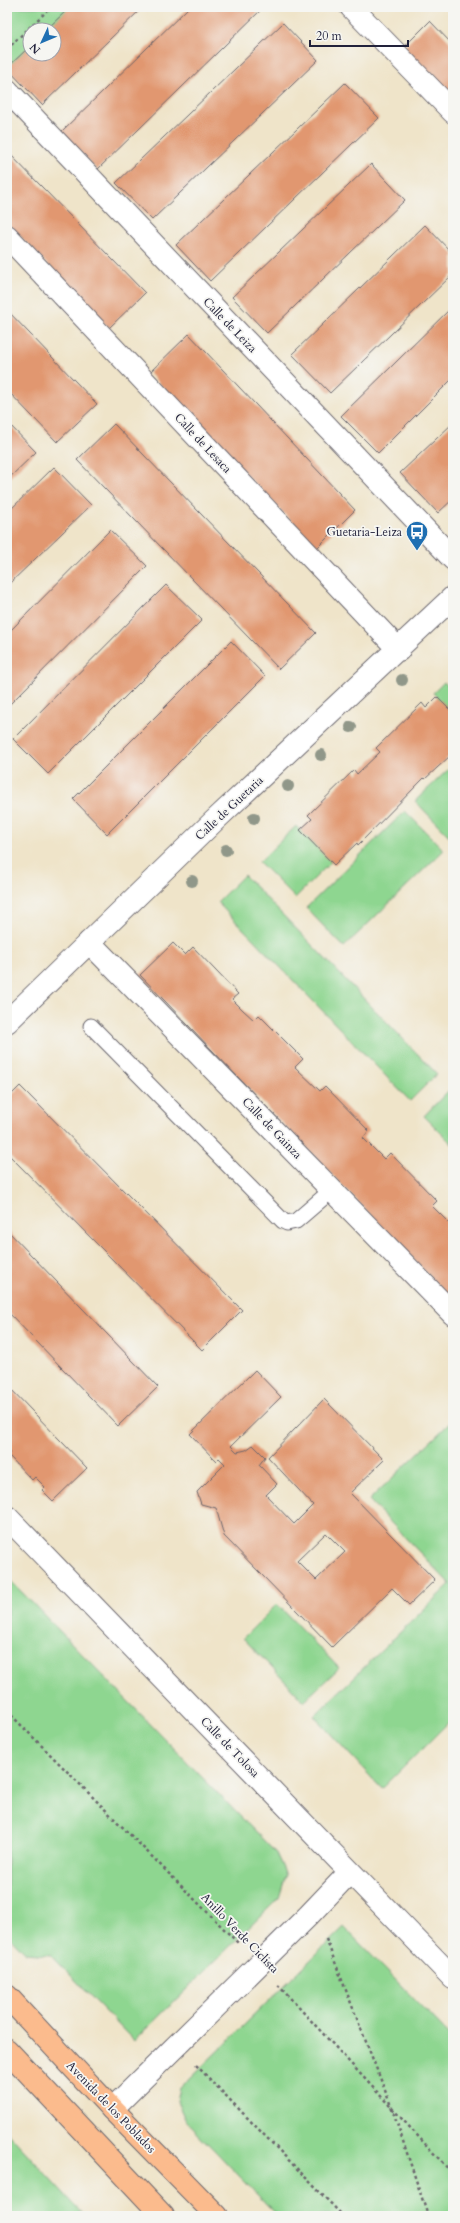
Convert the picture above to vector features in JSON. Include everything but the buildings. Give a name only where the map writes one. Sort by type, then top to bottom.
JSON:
[{"type":"main road","name":"Avenida de los Poblados","points":[[7,1996],[112,2109],[217,2216]]},
{"type":"main road","points":[[7,2050],[163,2216]]},
{"type":"street","points":[[351,7],[453,112]]},
{"type":"street","name":"Calle de Leiza","points":[[7,90],[453,559]]},
{"type":"street","name":"Calle de Lesaca","points":[[7,236],[399,650]]},
{"type":"street","name":"Calle de Guetaria","points":[[7,1022],[213,822],[399,650],[453,597]]},
{"type":"street","name":"Calle de Gainza","points":[[90,942],[453,1314]]},
{"type":"street","name":"Calle de Tolosa","points":[[7,1517],[453,1978]]},
{"type":"street","points":[[112,2109],[176,2044],[308,1916],[350,1872]]},
{"type":"lane","points":[[91,1026],[283,1221],[287,1223],[296,1221],[332,1190]]},
{"type":"path","points":[[7,49],[51,7]]},
{"type":"path","name":"Anillo Verde Ciclista","points":[[7,1711],[259,1964],[393,2111],[453,2174]]},
{"type":"path","points":[[308,1916],[327,1940],[393,2111],[428,2216]]},
{"type":"path","points":[[176,2044],[343,2216]]},
{"type":"green space","points":[[7,7],[70,7],[54,22],[22,22],[22,54],[7,68]]},
{"type":"green space","points":[[444,682],[453,691],[453,713],[433,693]]},
{"type":"green space","points":[[453,765],[453,840],[415,801]]},
{"type":"green space","points":[[405,811],[444,850],[344,947],[306,908]]},
{"type":"green space","points":[[296,826],[331,862],[295,898],[259,862]]},
{"type":"green space","points":[[244,875],[437,1074],[410,1101],[217,902]]},
{"type":"green space","points":[[450,1089],[453,1092],[453,1145],[424,1116]]},
{"type":"green space","points":[[453,1420],[453,1718],[382,1789],[314,1716],[450,1584],[369,1500]]},
{"type":"green space","points":[[7,1577],[276,1853],[286,1875],[279,1898],[134,2041],[51,1955],[25,1953],[7,1934]]},
{"type":"green space","points":[[277,1604],[339,1668],[304,1701],[243,1638]]},
{"type":"green space","points":[[344,1927],[453,2039],[453,2216],[278,2216],[186,2121],[177,2102],[180,2088]]},
{"type":"green space","points":[[7,2132],[85,2216],[7,2216]]},
{"type":"place","name":"Guetaria-Leiza","points":[[417,552]]}]
